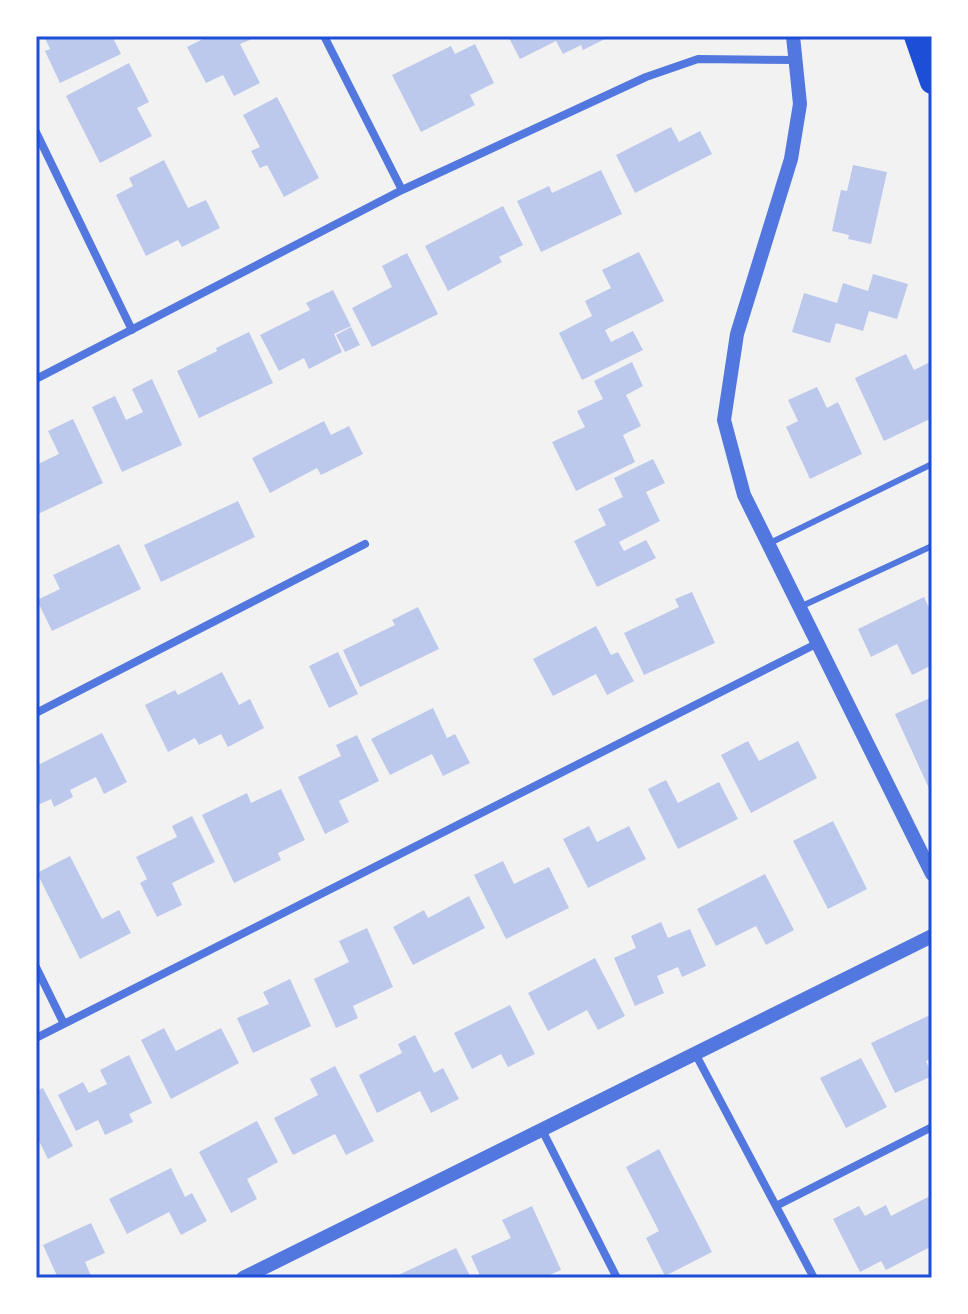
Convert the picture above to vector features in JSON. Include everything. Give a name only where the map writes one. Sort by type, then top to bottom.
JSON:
[{"type":"highway","points":[[916,36],[932,82]]},
{"type":"street","points":[[324,36],[402,190]]},
{"type":"street","points":[[793,36],[800,104],[791,159],[737,334],[724,420],[744,495],[932,874]]},
{"type":"street","points":[[36,379],[402,190],[646,77],[698,59],[797,60]]},
{"type":"street","points":[[36,132],[132,330]]},
{"type":"street","points":[[36,713],[365,544]]},
{"type":"street","points":[[36,1038],[816,644]]},
{"type":"street","points":[[243,1278],[932,936]]},
{"type":"street","points":[[36,967],[64,1024]]},
{"type":"street","points":[[696,1055],[814,1278]]},
{"type":"street","points":[[778,1205],[932,1127]]},
{"type":"street","points":[[542,1130],[617,1278]]},
{"type":"lane","points":[[768,544],[932,464]]},
{"type":"lane","points":[[799,608],[932,546]]},
{"type":"building","points":[[44,36],[112,36],[121,54],[60,83],[45,51],[50,49]]},
{"type":"building","points":[[209,36],[251,36],[252,39],[240,44],[260,83],[234,96],[223,75],[206,83],[187,47]]},
{"type":"building","points":[[508,36],[611,36],[583,50],[581,45],[563,54],[556,41],[520,59]]},
{"type":"building","points":[[475,44],[494,83],[470,95],[475,105],[421,132],[392,75],[451,46],[455,54]]},
{"type":"building","points":[[129,63],[149,102],[137,108],[152,136],[100,163],[66,96]]},
{"type":"building","points":[[277,97],[319,178],[284,197],[267,165],[260,168],[251,151],[260,147],[243,115]]},
{"type":"building","points":[[671,127],[679,142],[700,131],[712,154],[635,193],[616,155]]},
{"type":"building","points":[[164,160],[188,208],[206,200],[220,228],[182,247],[178,240],[146,256],[116,195],[133,186],[129,178]]},
{"type":"building","points":[[853,165],[887,172],[871,244],[848,239],[849,235],[832,231],[841,190],[847,191]]},
{"type":"building","points":[[601,170],[622,214],[541,252],[517,201],[549,186],[552,193]]},
{"type":"building","points":[[503,206],[523,245],[499,257],[502,262],[448,291],[425,246]]},
{"type":"building","points":[[639,252],[664,301],[605,330],[611,342],[633,331],[643,350],[582,380],[559,333],[592,316],[585,301],[611,288],[602,270]]},
{"type":"building","points":[[407,253],[438,314],[372,347],[352,308],[392,287],[382,266]]},
{"type":"building","points":[[873,274],[908,284],[897,319],[869,311],[863,331],[836,323],[830,343],[792,332],[804,293],[837,303],[843,283],[868,291]]},
{"type":"building","points":[[333,290],[351,326],[334,334],[342,352],[309,369],[304,358],[279,371],[260,335],[310,310],[306,303]]},
{"type":"building","points":[[351,327],[360,345],[345,352],[336,335]]},
{"type":"building","points":[[249,332],[273,383],[199,418],[177,371]]},
{"type":"building","points":[[906,354],[914,370],[932,361],[932,418],[884,441],[855,378]]},
{"type":"building","points":[[632,362],[643,386],[626,395],[641,426],[623,435],[635,462],[576,491],[552,442],[585,427],[577,411],[603,399],[594,381]]},
{"type":"building","points":[[152,379],[182,445],[122,472],[92,407],[115,396],[126,420],[143,412],[132,389]]},
{"type":"building","points":[[817,387],[827,408],[838,402],[862,454],[810,479],[786,427],[798,421],[788,400]]},
{"type":"building","points":[[73,419],[103,483],[36,515],[36,465],[59,454],[48,431]]},
{"type":"building","points":[[324,421],[331,435],[349,426],[363,454],[321,475],[317,468],[270,493],[252,458]]},
{"type":"building","points":[[653,459],[665,483],[646,492],[660,521],[619,542],[624,551],[646,540],[656,558],[597,587],[574,541],[606,525],[598,509],[623,497],[614,478]]},
{"type":"building","points":[[238,501],[255,537],[161,582],[144,545]]},
{"type":"building","points":[[119,544],[141,589],[52,631],[37,600],[60,589],[53,575]]},
{"type":"building","points":[[692,592],[715,643],[644,675],[624,633],[679,607],[675,599]]},
{"type":"building","points":[[924,597],[932,614],[932,665],[912,675],[897,644],[871,657],[858,629]]},
{"type":"building","points":[[418,607],[439,649],[360,687],[343,650],[395,625],[392,620]]},
{"type":"building","points":[[596,626],[611,655],[618,652],[634,681],[607,695],[596,674],[553,696],[533,659]]},
{"type":"building","points":[[338,652],[358,694],[329,708],[309,666]]},
{"type":"building","points":[[222,672],[239,705],[250,699],[264,728],[228,747],[221,734],[199,745],[195,738],[168,752],[145,705],[175,690],[178,695]]},
{"type":"building","points":[[932,697],[932,795],[895,714]]},
{"type":"building","points":[[433,708],[447,738],[455,734],[470,763],[443,776],[432,754],[390,775],[371,739]]},
{"type":"building","points":[[102,733],[127,782],[104,794],[96,777],[70,790],[73,797],[54,807],[51,799],[36,806],[36,766]]},
{"type":"building","points":[[357,735],[379,781],[339,801],[349,822],[325,834],[298,777],[341,756],[336,745]]},
{"type":"building","points":[[748,741],[759,761],[798,741],[817,778],[751,813],[721,755]]},
{"type":"building","points":[[666,780],[678,803],[719,782],[738,819],[678,849],[648,789]]},
{"type":"building","points":[[281,789],[305,840],[278,853],[281,860],[234,883],[202,815],[247,793],[251,803]]},
{"type":"building","points":[[192,816],[215,862],[172,883],[182,905],[157,917],[140,883],[147,879],[136,857],[177,837],[172,826]]},
{"type":"building","points":[[833,821],[867,889],[828,909],[793,841]]},
{"type":"building","points":[[589,826],[597,842],[629,826],[646,859],[588,888],[563,839]]},
{"type":"building","points":[[70,856],[102,919],[119,910],[131,933],[80,959],[37,873]]},
{"type":"building","points":[[503,861],[514,884],[549,867],[569,908],[506,939],[474,875]]},
{"type":"building","points":[[765,874],[794,930],[766,945],[756,926],[716,946],[697,909]]},
{"type":"building","points":[[469,896],[485,928],[413,965],[393,927],[424,910],[428,918]]},
{"type":"building","points":[[661,922],[668,938],[690,929],[706,966],[682,977],[678,967],[657,976],[664,993],[635,1006],[614,958],[636,948],[631,936]]},
{"type":"building","points":[[367,928],[393,987],[353,1006],[358,1018],[336,1028],[314,979],[349,962],[339,941]]},
{"type":"building","points":[[595,958],[625,1016],[598,1030],[587,1010],[548,1031],[528,993]]},
{"type":"building","points":[[290,979],[311,1026],[253,1053],[237,1018],[269,1004],[263,992]]},
{"type":"building","points":[[510,1005],[535,1054],[508,1067],[501,1054],[472,1069],[454,1033]]},
{"type":"building","points":[[932,1014],[932,1058],[926,1061],[932,1076],[895,1093],[871,1043]]},
{"type":"building","points":[[164,1028],[176,1051],[221,1028],[239,1063],[171,1099],[141,1040]]},
{"type":"building","points":[[415,1035],[434,1073],[443,1068],[459,1099],[431,1113],[420,1091],[377,1113],[359,1075],[402,1053],[398,1044]]},
{"type":"building","points":[[129,1055],[152,1103],[129,1114],[133,1122],[105,1135],[98,1120],[76,1131],[58,1095],[83,1082],[89,1093],[107,1084],[100,1070]]},
{"type":"building","points":[[861,1058],[887,1107],[846,1128],[820,1078]]},
{"type":"building","points":[[335,1066],[374,1141],[346,1155],[335,1134],[293,1155],[274,1118],[318,1095],[310,1079]]},
{"type":"building","points":[[43,1088],[73,1146],[48,1159],[39,1141],[36,1143],[36,1091]]},
{"type":"building","points":[[257,1121],[278,1162],[247,1179],[257,1199],[231,1213],[199,1152]]},
{"type":"building","points":[[659,1149],[712,1252],[665,1276],[646,1238],[659,1231],[626,1167]]},
{"type":"building","points":[[171,1168],[185,1197],[192,1193],[207,1221],[181,1235],[169,1212],[127,1234],[109,1199]]},
{"type":"building","points":[[932,1195],[932,1246],[886,1270],[881,1261],[860,1272],[833,1219],[859,1206],[865,1216],[886,1205],[891,1216]]},
{"type":"building","points":[[532,1206],[561,1270],[543,1278],[481,1278],[471,1256],[511,1238],[502,1220]]},
{"type":"building","points":[[91,1223],[105,1253],[85,1262],[92,1278],[58,1278],[43,1245]]},
{"type":"building","points":[[456,1248],[471,1278],[392,1278]]}]
